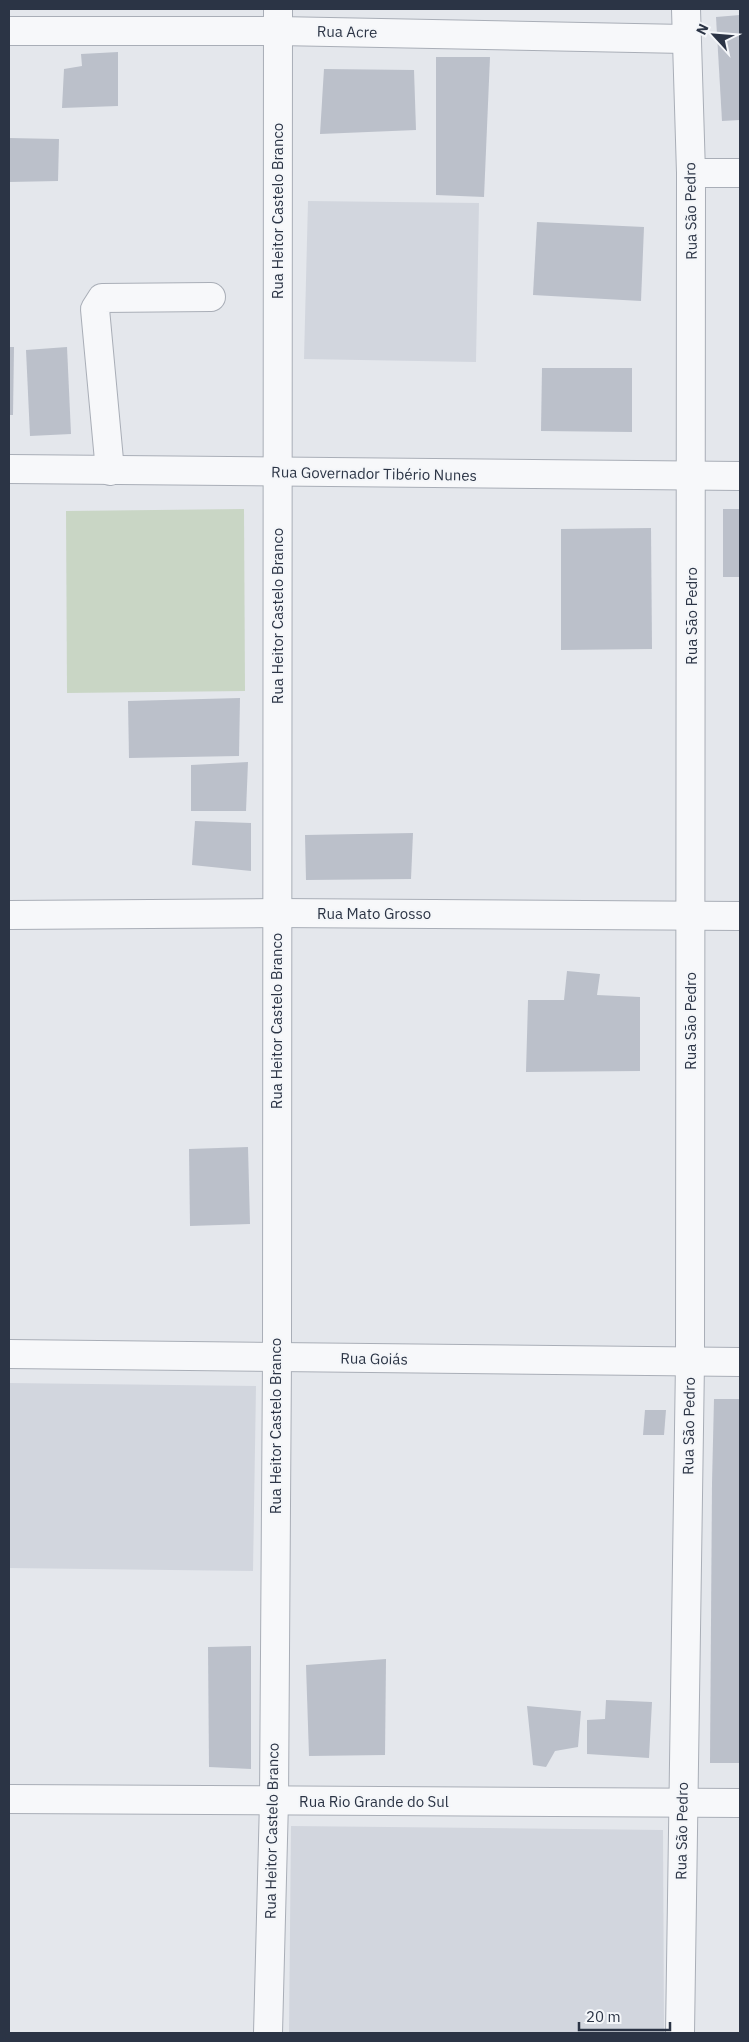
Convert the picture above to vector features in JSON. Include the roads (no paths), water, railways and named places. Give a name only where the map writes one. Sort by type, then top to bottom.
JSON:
[{"type":"street","name":"Rua São Pedro","points":[[680,2033],[690,1362],[692,916],[691,173],[686,9]]},
{"type":"street","name":"Rua Acre","points":[[9,31],[278,20],[686,38]]},
{"type":"street","name":"Rua Heitor Castelo Branco","points":[[268,2033],[274,1801],[277,1358],[278,20]]},
{"type":"street","points":[[691,173],[740,173]]},
{"type":"street","points":[[110,471],[95,310],[98,303],[102,298],[211,297]]},
{"type":"street","name":"Rua Governador Tibério Nunes","points":[[9,469],[740,476]]},
{"type":"street","name":"Rua Mato Grosso","points":[[9,915],[277,913],[740,916]]},
{"type":"street","name":"Rua Goiás","points":[[9,1354],[740,1362]]},
{"type":"street","name":"Rua Rio Grande do Sul","points":[[9,1799],[740,1803]]}]
